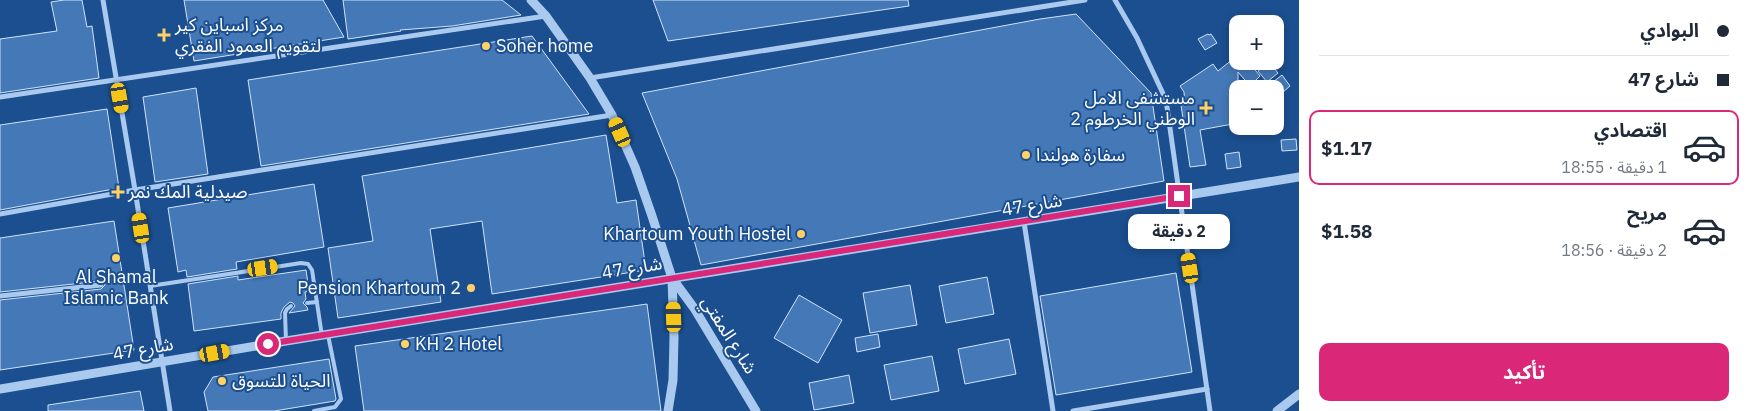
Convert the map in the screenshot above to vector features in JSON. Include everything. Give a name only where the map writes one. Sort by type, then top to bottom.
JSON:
[{"type":"street","points":[[103,0],[170,411]]},
{"type":"street","points":[[531,0],[546,16],[590,78],[612,115],[635,167],[672,278],[673,380],[668,411]]},
{"type":"street","points":[[590,78],[1085,0]]},
{"type":"street","points":[[1115,0],[1137,38],[1166,100],[1210,411]]},
{"type":"street","points":[[0,97],[546,16]]},
{"type":"street","points":[[0,214],[135,190],[612,115]]},
{"type":"street","name":"شارع 47","points":[[0,390],[672,278],[1299,178]]},
{"type":"street","points":[[1024,222],[1053,411]]},
{"type":"street","name":"شارع المفتي","points":[[672,278],[694,308],[756,411]]},
{"type":"street","points":[[0,296],[101,286]]},
{"type":"street","points":[[1073,411],[1207,389]]},
{"type":"street","points":[[1277,411],[1299,394]]},
{"type":"lane","points":[[150,286],[301,263],[308,264],[312,270],[317,302],[341,399],[335,407],[314,411]]},
{"type":"lane","points":[[307,303],[317,302]]},
{"type":"lane","points":[[286,341],[286,313],[287,309],[291,306]]},
{"type":"building","points":[[82,0],[87,27],[92,26],[99,78],[0,93],[0,39],[57,31],[51,2]]},
{"type":"building","points":[[184,0],[323,0],[344,37],[194,61]]},
{"type":"building","points":[[343,0],[502,0],[521,15],[452,26],[400,30],[348,39]]},
{"type":"building","points":[[653,0],[908,0],[909,6],[668,41]]},
{"type":"building","points":[[1076,14],[1151,93],[1164,181],[701,265],[677,179],[642,93],[1040,19]]},
{"type":"building","points":[[1211,34],[1217,43],[1205,50],[1198,39]]},
{"type":"building","points":[[532,36],[589,114],[261,166],[248,80]]},
{"type":"building","points":[[1229,62],[1229,70],[1255,70],[1260,76],[1256,80],[1245,80],[1238,72],[1238,80],[1229,80],[1229,125],[1200,130],[1206,165],[1190,167],[1181,105],[1185,105],[1184,92],[1180,86],[1213,64],[1218,71]]},
{"type":"building","points":[[1276,70],[1278,73],[1269,80],[1265,80],[1258,71]]},
{"type":"building","points":[[1282,75],[1290,86],[1284,91],[1284,80],[1276,80]]},
{"type":"building","points":[[196,88],[208,174],[155,182],[143,97]]},
{"type":"building","points":[[107,109],[119,188],[0,210],[0,125]]},
{"type":"building","points":[[606,135],[617,203],[636,200],[646,270],[492,294],[482,221],[430,229],[441,302],[338,318],[328,248],[373,241],[362,176]]},
{"type":"building","points":[[1296,139],[1297,150],[1282,151],[1281,140]]},
{"type":"building","points":[[1239,152],[1241,167],[1227,169],[1225,154]]},
{"type":"building","points":[[314,184],[324,247],[236,262],[237,269],[187,277],[186,270],[178,272],[168,208]]},
{"type":"building","points":[[114,221],[134,350],[0,370],[0,300],[101,289],[105,285],[101,281],[0,292],[0,238]]},
{"type":"building","points":[[306,270],[309,291],[305,292],[306,299],[303,303],[308,310],[289,313],[295,306],[290,302],[284,307],[281,319],[194,331],[188,284],[238,276],[238,280]]},
{"type":"building","points":[[1176,273],[1192,372],[1056,395],[1040,296]]},
{"type":"building","points":[[987,277],[994,314],[946,323],[939,286]]},
{"type":"building","points":[[910,285],[917,325],[870,333],[863,293]]},
{"type":"building","points":[[799,295],[842,320],[818,363],[774,338]]},
{"type":"building","points":[[647,304],[661,411],[364,411],[355,346]]},
{"type":"building","points":[[878,334],[880,347],[857,352],[855,338]]},
{"type":"building","points":[[1009,339],[1016,374],[965,384],[958,349]]},
{"type":"building","points":[[932,356],[939,391],[891,400],[884,365]]},
{"type":"building","points":[[329,359],[335,401],[274,411],[208,411],[204,392],[213,377]]},
{"type":"building","points":[[849,375],[854,403],[814,410],[809,383]]},
{"type":"building","points":[[140,391],[144,411],[48,411],[48,405]]},
{"type":"place","name":"مركز اسباين كير لتقويم العمود الفقري","points":[[164,35]]},
{"type":"place","name":"Soher home","points":[[486,46]]},
{"type":"place","name":"مستشفى الامل الوطني الخرطوم 2","points":[[1206,108]]},
{"type":"place","name":"سفارة هولندا","points":[[1026,155]]},
{"type":"place","name":"صيدلية المك نمر","points":[[118,192]]},
{"type":"place","name":"Khartoum Youth Hostel","points":[[801,234]]},
{"type":"place","name":"Al Shamal Islamic Bank","points":[[116,258]]},
{"type":"place","name":"Pension Khartoum 2","points":[[471,288]]},
{"type":"place","name":"KH 2 Hotel","points":[[405,344]]},
{"type":"place","name":"الحياة للتسوق","points":[[222,381]]},
{"type":"route","points":[[268,344],[1179,196]]}]
